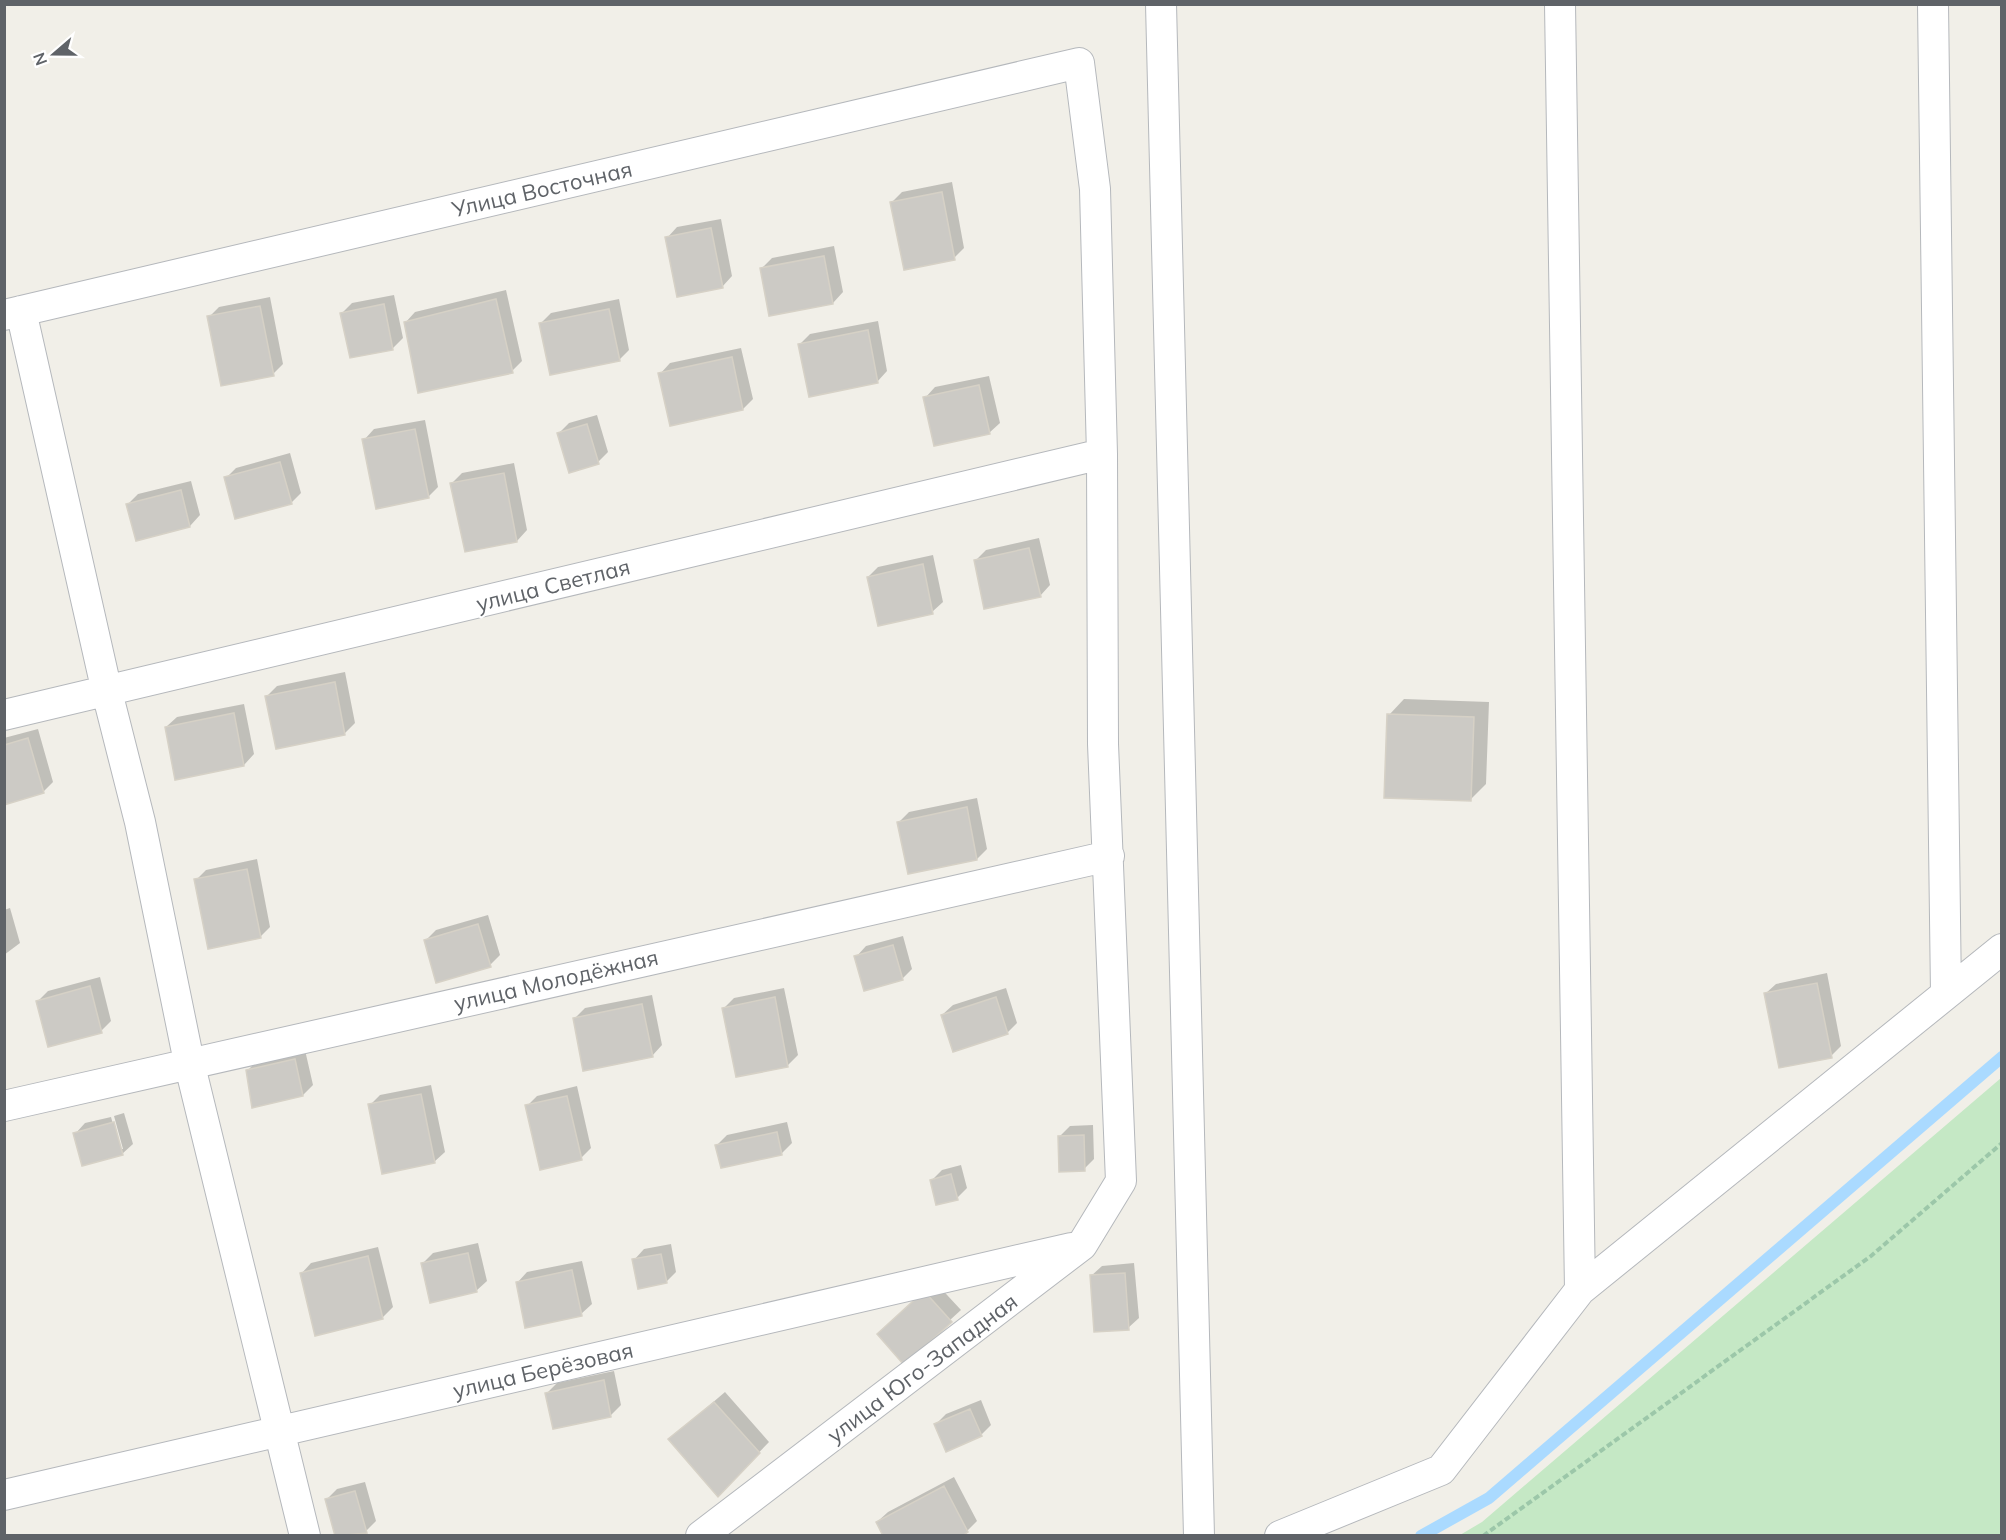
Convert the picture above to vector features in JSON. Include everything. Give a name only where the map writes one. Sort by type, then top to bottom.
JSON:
[{"type":"street","points":[[1161,4],[1199,1536]]},
{"type":"street","points":[[1560,4],[1580,1290]]},
{"type":"street","points":[[1933,4],[1946,994]]},
{"type":"street","name":"Улица Восточная","points":[[13,313],[1080,63],[1095,189],[1102,454]]},
{"type":"street","points":[[13,313],[140,822],[189,1062],[305,1536]]},
{"type":"street","points":[[1102,454],[1103,744],[1109,856]]},
{"type":"street","name":"улица Светлая","points":[[4,715],[1102,454]]},
{"type":"street","name":"улица Молодёжная","points":[[4,1106],[189,1062],[1109,856]]},
{"type":"street","name":"улица Юго-Западная","points":[[701,1536],[1082,1245],[1121,1181],[1109,856]]},
{"type":"street","points":[[1280,1536],[1441,1470],[1580,1290],[2001,949]]},
{"type":"street","name":"улица Берёзовая","points":[[4,1495],[1082,1245]]},
{"type":"path","points":[[1483,1536],[1872,1256],[2001,1143]]},
{"type":"green space","points":[[2001,1078],[2001,1535],[1460,1535],[1482,1522]]},
{"type":"building","points":[[942,192],[955,260],[904,270],[890,202]]},
{"type":"building","points":[[711,228],[723,288],[677,297],[665,237]]},
{"type":"building","points":[[824,256],[833,304],[769,316],[760,268]]},
{"type":"building","points":[[496,299],[513,373],[418,393],[404,322]]},
{"type":"building","points":[[384,304],[393,350],[350,358],[340,313]]},
{"type":"building","points":[[260,306],[274,376],[221,386],[207,316]]},
{"type":"building","points":[[609,309],[620,361],[550,375],[539,323]]},
{"type":"building","points":[[868,330],[878,383],[809,397],[798,344]]},
{"type":"building","points":[[732,357],[743,410],[670,426],[658,373]]},
{"type":"building","points":[[979,385],[990,434],[934,446],[923,397]]},
{"type":"building","points":[[587,424],[599,464],[569,473],[557,433]]},
{"type":"building","points":[[415,429],[429,498],[376,509],[362,439]]},
{"type":"building","points":[[280,462],[292,504],[235,519],[224,477]]},
{"type":"building","points":[[504,473],[517,542],[465,552],[450,483]]},
{"type":"building","points":[[181,490],[190,527],[136,541],[126,504]]},
{"type":"building","points":[[1029,548],[1041,597],[984,609],[974,560]]},
{"type":"building","points":[[923,564],[933,614],[878,626],[867,577]]},
{"type":"building","points":[[335,682],[345,735],[276,749],[265,696]]},
{"type":"building","points":[[234,713],[244,766],[175,780],[165,727]]},
{"type":"building","points":[[1387,714],[1474,717],[1471,801],[1384,798]]},
{"type":"building","points":[[28,738],[44,793],[4,805],[4,745]]},
{"type":"building","points":[[967,807],[977,860],[908,874],[897,822]]},
{"type":"building","points":[[247,869],[261,938],[208,949],[194,879]]},
{"type":"building","points":[[478,924],[491,967],[436,983],[424,940]]},
{"type":"building","points":[[893,945],[903,980],[864,991],[854,956]]},
{"type":"building","points":[[1817,983],[1832,1058],[1779,1068],[1764,993]]},
{"type":"building","points":[[90,986],[102,1033],[48,1047],[36,1001]]},
{"type":"building","points":[[775,997],[788,1067],[736,1077],[722,1008]]},
{"type":"building","points":[[996,997],[1008,1034],[953,1052],[941,1015]]},
{"type":"building","points":[[642,1004],[653,1057],[583,1071],[573,1018]]},
{"type":"building","points":[[295,1059],[303,1096],[252,1108],[246,1070]]},
{"type":"building","points":[[421,1094],[435,1163],[382,1174],[368,1104]]},
{"type":"building","points":[[567,1096],[582,1160],[540,1170],[525,1105]]},
{"type":"building","points":[[114,1122],[123,1155],[82,1166],[73,1133]]},
{"type":"building","points":[[777,1132],[782,1155],[721,1168],[715,1145]]},
{"type":"building","points":[[1084,1135],[1085,1171],[1059,1172],[1058,1136]]},
{"type":"building","points":[[951,1174],[958,1200],[936,1205],[930,1180]]},
{"type":"building","points":[[468,1253],[477,1292],[430,1303],[421,1263]]},
{"type":"building","points":[[661,1254],[667,1283],[638,1289],[632,1259]]},
{"type":"building","points":[[368,1256],[383,1319],[315,1336],[300,1273]]},
{"type":"building","points":[[572,1270],[582,1316],[525,1328],[516,1282]]},
{"type":"building","points":[[1125,1273],[1129,1330],[1094,1332],[1090,1275]]},
{"type":"building","points":[[924,1291],[952,1322],[904,1365],[877,1334]]},
{"type":"building","points":[[604,1380],[611,1417],[553,1429],[545,1393]]},
{"type":"building","points":[[714,1402],[760,1453],[718,1497],[668,1439]]},
{"type":"building","points":[[970,1409],[982,1436],[946,1452],[934,1424]]},
{"type":"building","points":[[944,1486],[968,1532],[962,1536],[883,1536],[876,1522]]},
{"type":"building","points":[[355,1491],[367,1533],[335,1536],[325,1499]]},
{"type":"waterway","points":[[1421,1536],[1489,1498],[2002,1057]]}]
